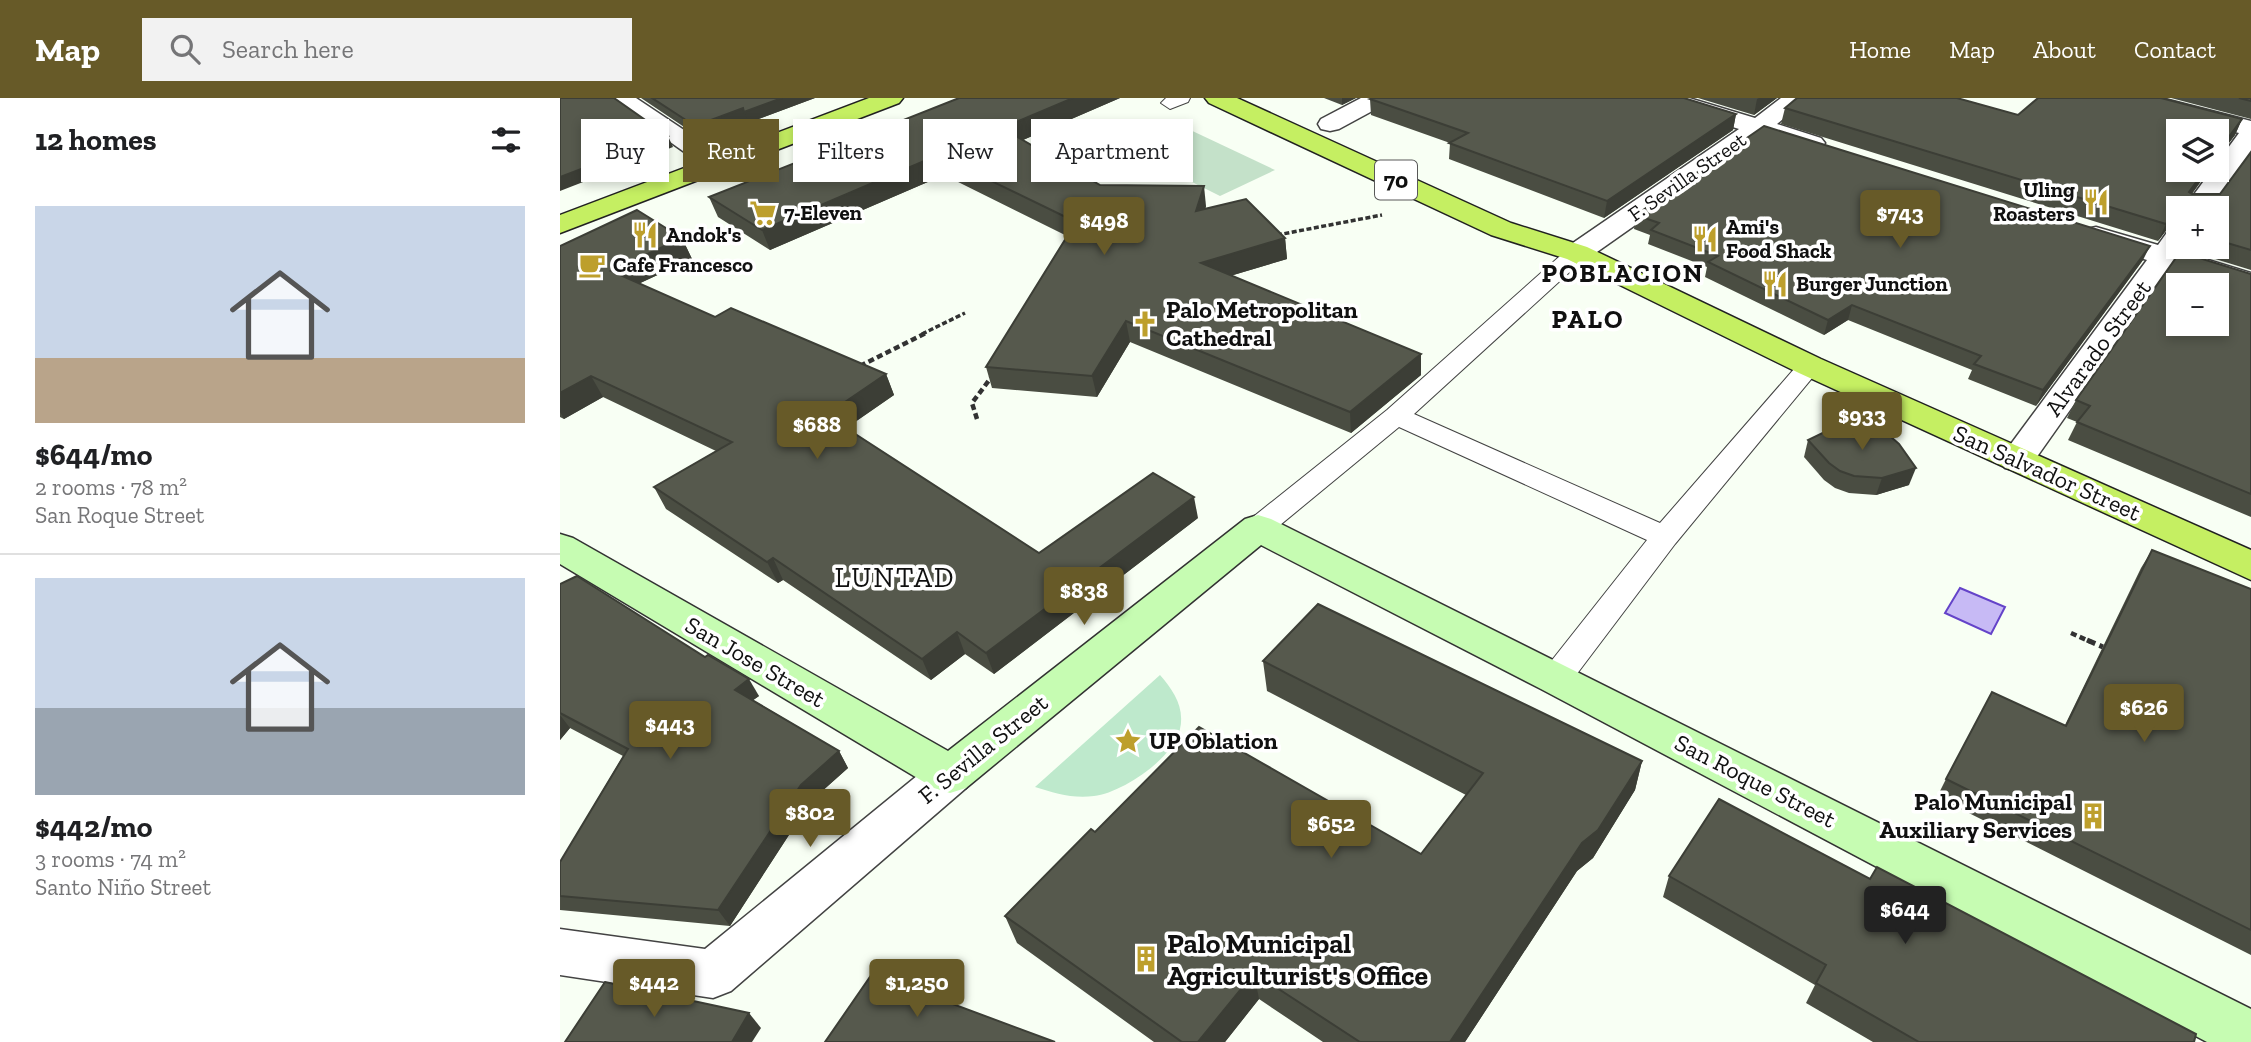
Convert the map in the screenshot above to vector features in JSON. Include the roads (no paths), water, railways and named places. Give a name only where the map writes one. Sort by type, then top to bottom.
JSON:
[{"type":"highway","points":[[779,120],[838,98]]},
{"type":"highway","points":[[560,225],[891,98]]},
{"type":"highway","name":"San Salvador Street","points":[[1217,98],[1502,229],[1577,253],[1810,366],[2251,566]]},
{"type":"highway","name":"70","points":[[1274,98],[1420,164]]},
{"type":"highway","points":[[560,204],[683,157]]},
{"type":"highway","name":"San Salvador Street","points":[[1516,208],[1528,214],[1577,253]]},
{"type":"street","points":[[620,98],[683,140]]},
{"type":"street","points":[[1330,124],[1380,98]]},
{"type":"street","points":[[1664,98],[1838,152]]},
{"type":"street","name":"F. Sevilla Street","points":[[1577,253],[1760,127],[1796,98]]},
{"type":"street","points":[[2132,98],[2251,131],[2206,196]]},
{"type":"street","points":[[2073,227],[2166,245]]},
{"type":"street","name":"Alvarado Street","points":[[2017,460],[2166,253]]},
{"type":"street","points":[[2200,259],[2251,282]]},
{"type":"street","name":"F. Sevilla Street","points":[[560,952],[713,974],[950,775],[1258,528]]},
{"type":"street","name":"San Roque Street","points":[[1258,528],[1556,678],[2251,1037]]},
{"type":"street","name":"San Jose Street","points":[[570,568],[950,775]]},
{"type":"lane","points":[[1258,528],[1396,416],[1577,253]]},
{"type":"lane","points":[[1556,678],[1665,537],[1810,366]]},
{"type":"lane","points":[[1396,416],[1665,537]]},
{"type":"place","name":"Uling Roasters","points":[[2096,202]]},
{"type":"place","name":"7-Eleven","points":[[763,213]]},
{"type":"place","name":"Andok's","points":[[645,235]]},
{"type":"place","name":"Ami's Food Shack","points":[[1705,239]]},
{"type":"place","name":"Cafe Francesco","points":[[592,265]]},
{"type":"place","name":"Burger Junction","points":[[1775,284]]},
{"type":"place","name":"Palo Metropolitan Cathedral","points":[[1145,324]]},
{"type":"place","name":"UP Oblation","points":[[1128,741]]},
{"type":"place","name":"Palo Municipal Auxiliary Services","points":[[2093,816]]},
{"type":"place","name":"Palo Municipal Agriculturist's Office","points":[[1146,959]]},
{"type":"district","name":"POBLACION","points":[[1623,273]]},
{"type":"district","name":"PALO","points":[[1588,319]]},
{"type":"district","name":"LUNTAD","points":[[895,577]]}]
